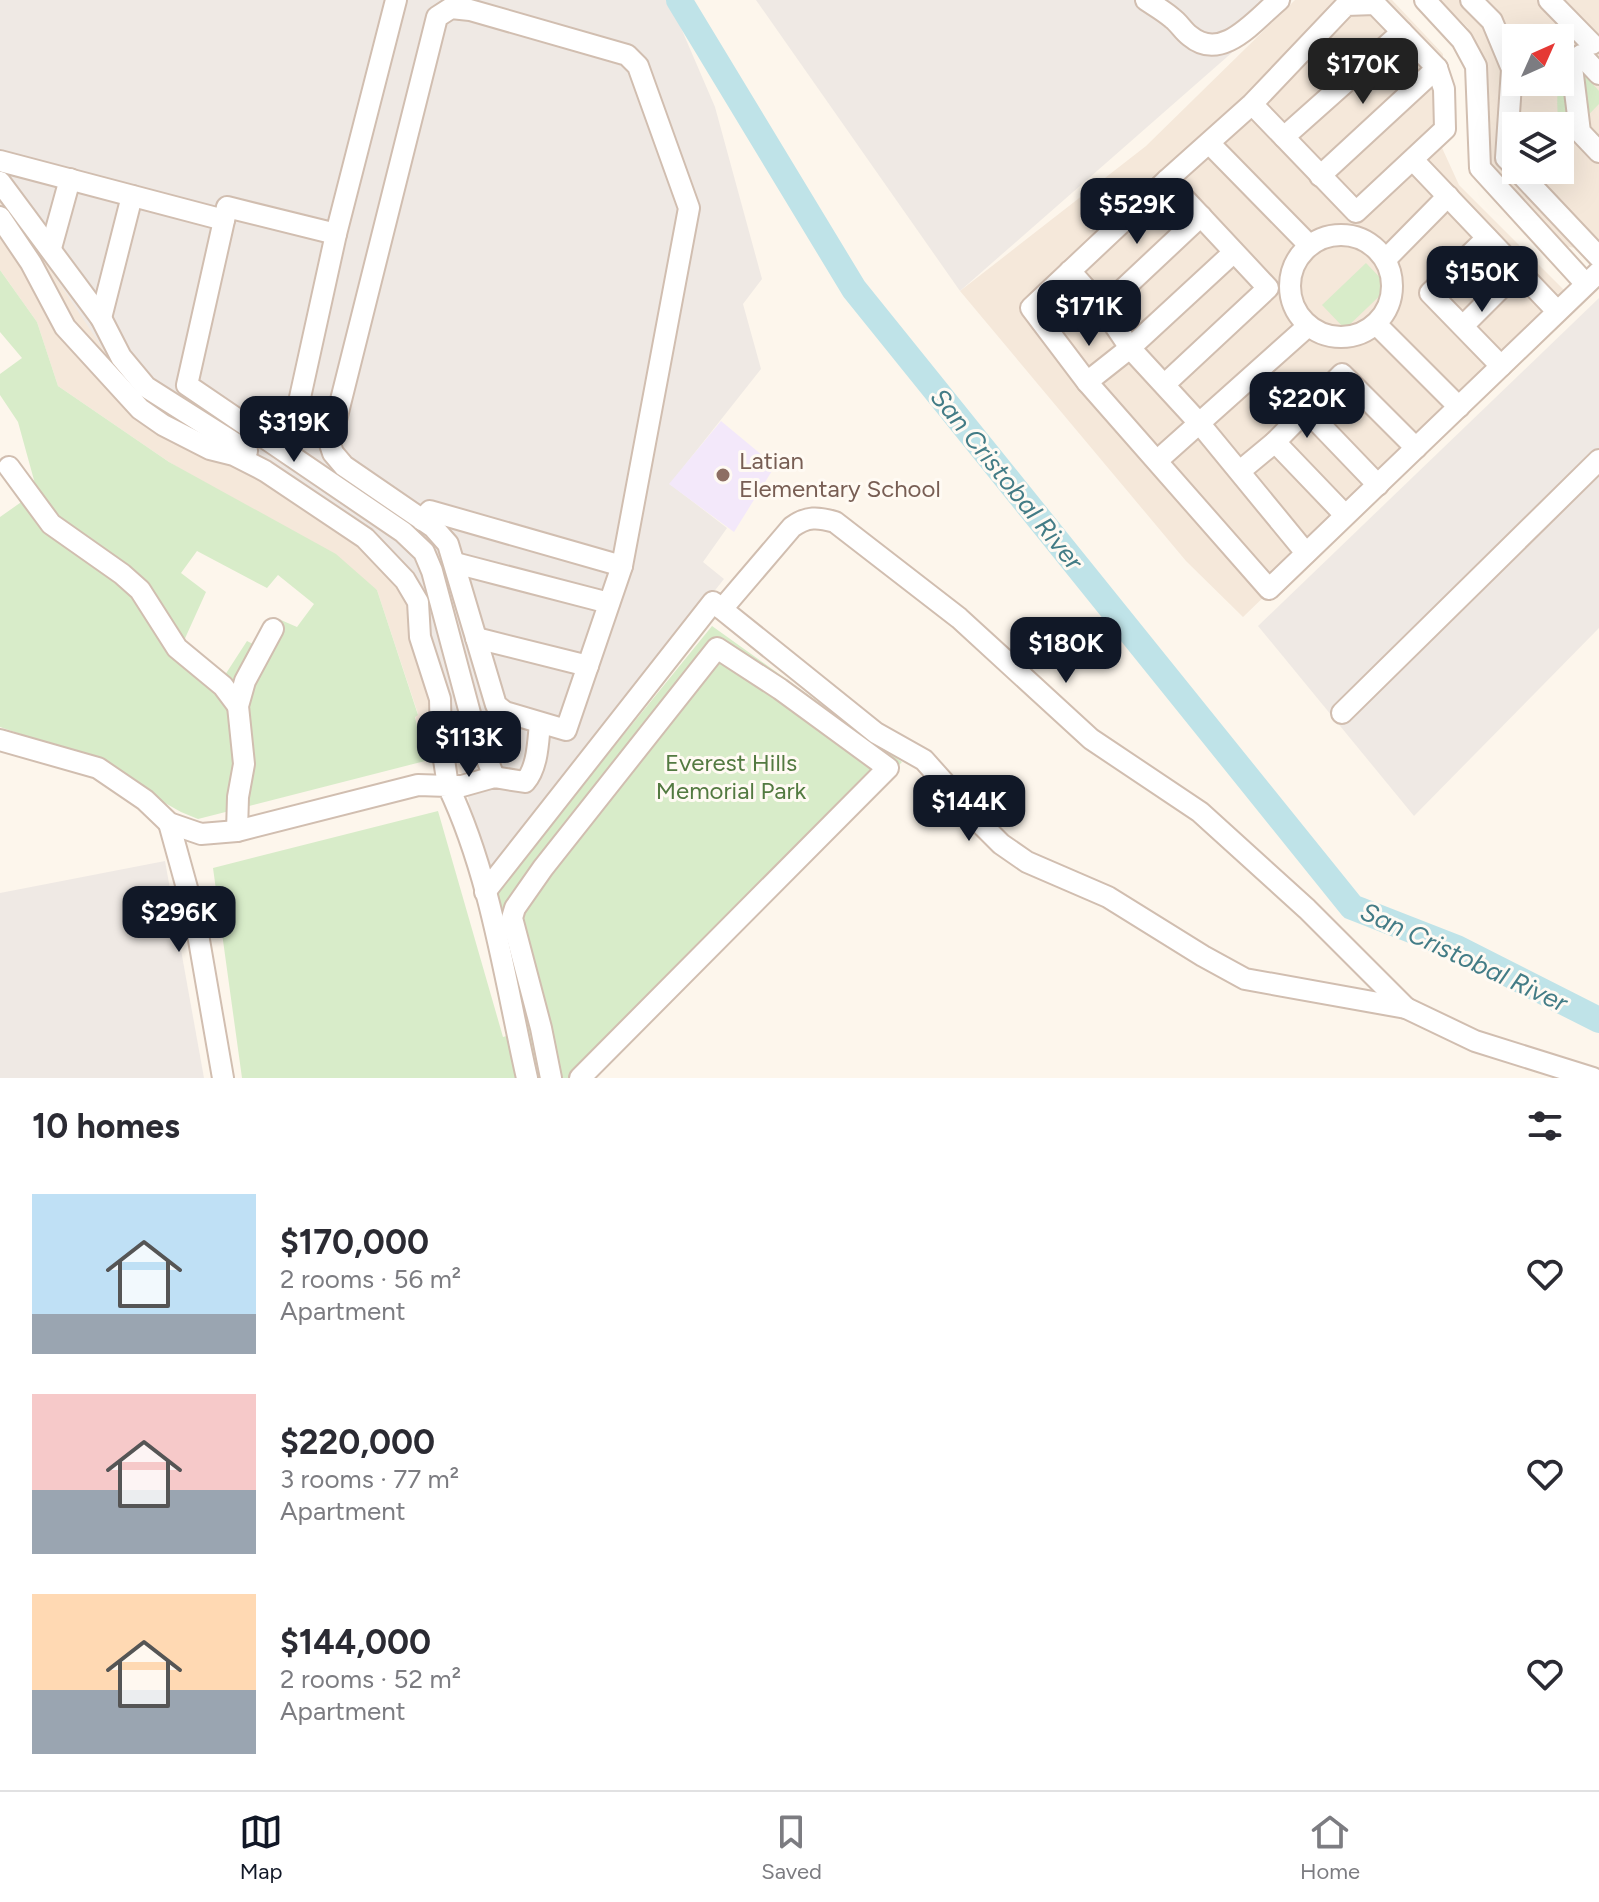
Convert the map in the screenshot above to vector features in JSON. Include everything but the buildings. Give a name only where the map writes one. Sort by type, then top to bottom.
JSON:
[{"type":"street","points":[[288,452],[336,234],[396,0]]},
{"type":"street","points":[[1146,0],[1174,9],[1190,37],[1217,46],[1231,41],[1279,0]]},
{"type":"street","points":[[1252,104],[1356,212],[1445,129],[1444,89],[1437,68],[1375,4],[1346,5],[1252,104],[1031,308],[1087,382],[1269,589],[1592,277],[1480,168],[1476,66],[1462,40],[1425,0]]},
{"type":"street","points":[[1471,0],[1492,21],[1502,43]]},
{"type":"street","points":[[1549,0],[1581,54],[1599,74]]},
{"type":"street","points":[[451,8],[470,10],[627,55],[633,60],[638,66],[689,208],[622,566],[566,730],[505,712],[496,705],[455,563],[441,534],[344,466],[330,444],[437,17],[451,8]]},
{"type":"street","points":[[1284,137],[1402,32]]},
{"type":"street","points":[[1581,54],[1580,132],[1599,152]]},
{"type":"street","points":[[1320,176],[1437,68]]},
{"type":"street","points":[[1210,144],[1309,245]]},
{"type":"street","points":[[0,161],[224,220]]},
{"type":"street","points":[[1414,161],[1557,311]]},
{"type":"street","points":[[51,248],[70,179]]},
{"type":"street","points":[[1165,384],[1268,288],[1167,180]]},
{"type":"street","points":[[0,182],[101,318],[121,357],[146,387],[383,538],[413,568],[448,631]]},
{"type":"street","points":[[1531,184],[1599,257]]},
{"type":"street","points":[[101,318],[132,196]]},
{"type":"street","points":[[1386,259],[1448,196]]},
{"type":"street","points":[[336,234],[227,207],[187,385],[415,542],[429,562],[471,717],[494,777]]},
{"type":"street","points":[[1103,308],[1201,216]]},
{"type":"street","points":[[0,217],[31,263],[65,327],[140,409],[198,443],[234,455],[265,471],[365,538],[405,580],[418,602],[420,637],[440,699],[441,740],[448,786],[459,807],[485,892],[527,1078]]},
{"type":"street","points":[[1354,235],[1386,259],[1394,291],[1389,309],[1377,325],[1341,338],[1308,326],[1295,309],[1289,287],[1294,264],[1309,245],[1323,237],[1354,235]]},
{"type":"street","points":[[1487,238],[1430,293],[1501,366]]},
{"type":"street","points":[[1087,382],[1130,348],[1233,253]]},
{"type":"street","points":[[1070,271],[1103,308],[1130,348],[1200,424],[1306,553]]},
{"type":"street","points":[[1463,326],[1518,271]]},
{"type":"street","points":[[1377,325],[1459,407]]},
{"type":"street","points":[[1158,460],[1308,326]]},
{"type":"street","points":[[1240,471],[1275,442],[1342,374],[1416,448]]},
{"type":"street","points":[[1305,409],[1378,485]]},
{"type":"street","points":[[1275,442],[1345,515]]},
{"type":"street","points":[[1342,713],[1599,460]]},
{"type":"street","points":[[9,467],[51,524],[140,590],[177,648],[206,669],[238,706]]},
{"type":"street","points":[[422,520],[430,511],[622,566]]},
{"type":"street","points":[[722,609],[792,527],[804,519],[819,517],[835,522],[959,618],[1091,739],[1200,812],[1307,909],[1406,1008]]},
{"type":"street","points":[[455,563],[609,603]]},
{"type":"street","points":[[485,892],[713,602],[876,733],[924,760],[1001,844],[1027,862],[1108,897],[1245,979],[1406,1008],[1475,1041],[1593,1078]]},
{"type":"street","points":[[237,831],[238,797],[244,764],[238,706],[245,681],[273,629]]},
{"type":"street","points":[[476,638],[588,666]]},
{"type":"street","points":[[551,1078],[512,918],[515,908],[543,868],[717,648],[780,689],[888,768],[580,1078]]},
{"type":"street","points":[[0,740],[98,768],[145,800],[169,823],[201,834],[237,831],[418,785],[462,786],[494,777],[522,783],[529,777],[540,723]]},
{"type":"street","points":[[169,823],[195,917],[223,1078]]},
{"type":"shaded area","points":[[0,0],[669,0],[715,107],[762,279],[743,304],[761,369],[670,484],[727,528],[703,562],[724,579],[493,869],[486,871],[482,865],[466,787],[422,622],[377,543],[160,416],[129,388],[0,198]]},
{"type":"shaded area","points":[[756,0],[1292,0],[960,291]]},
{"type":"shaded area","points":[[1295,0],[1392,0],[1443,54],[1444,89],[1438,139],[1459,185],[1577,303],[1449,418],[1243,617],[1186,561],[960,291],[1146,146]]},
{"type":"shaded area","points":[[1440,0],[1599,0],[1599,252],[1564,246],[1489,172],[1480,68],[1468,28]]},
{"type":"shaded area","points":[[0,198],[246,457],[415,582],[463,774],[425,761],[415,716],[418,714],[377,590],[169,462],[58,386],[37,322],[0,270]]},
{"type":"shaded area","points":[[1599,298],[1599,628],[1414,816],[1258,626]]},
{"type":"shaded area","name":"Latian Elementary School","points":[[721,421],[775,466],[734,532],[669,484]]},
{"type":"shaded area","points":[[165,861],[204,1078],[0,1078],[0,893]]},
{"type":"green space","points":[[1574,63],[1599,91],[1599,104],[1574,130],[1574,112],[1558,112],[1558,96],[1574,96]]},
{"type":"green space","points":[[1366,263],[1389,287],[1345,329],[1322,305]]},
{"type":"green space","points":[[0,270],[37,322],[58,386],[169,462],[336,554],[377,590],[418,715],[415,717],[425,761],[198,819],[149,794],[109,764],[0,727],[0,517],[37,491],[18,422],[0,395],[0,374],[22,358],[0,332]],"holes":[[[197,551],[267,588],[278,575],[314,604],[297,627],[274,617],[257,646],[247,641],[225,675],[182,645],[206,592],[181,573]]]},
{"type":"green space","name":"Everest Hills Memorial Park","points":[[712,626],[902,762],[591,1078],[242,1078],[213,868],[438,811],[503,1037],[527,1030],[496,892]]},
{"type":"waterway","name":"San Cristobal River","points":[[679,0],[854,289],[1352,907],[1457,948],[1599,1020]]},
{"type":"place","name":"Latian Elementary School","points":[[723,475]]}]
